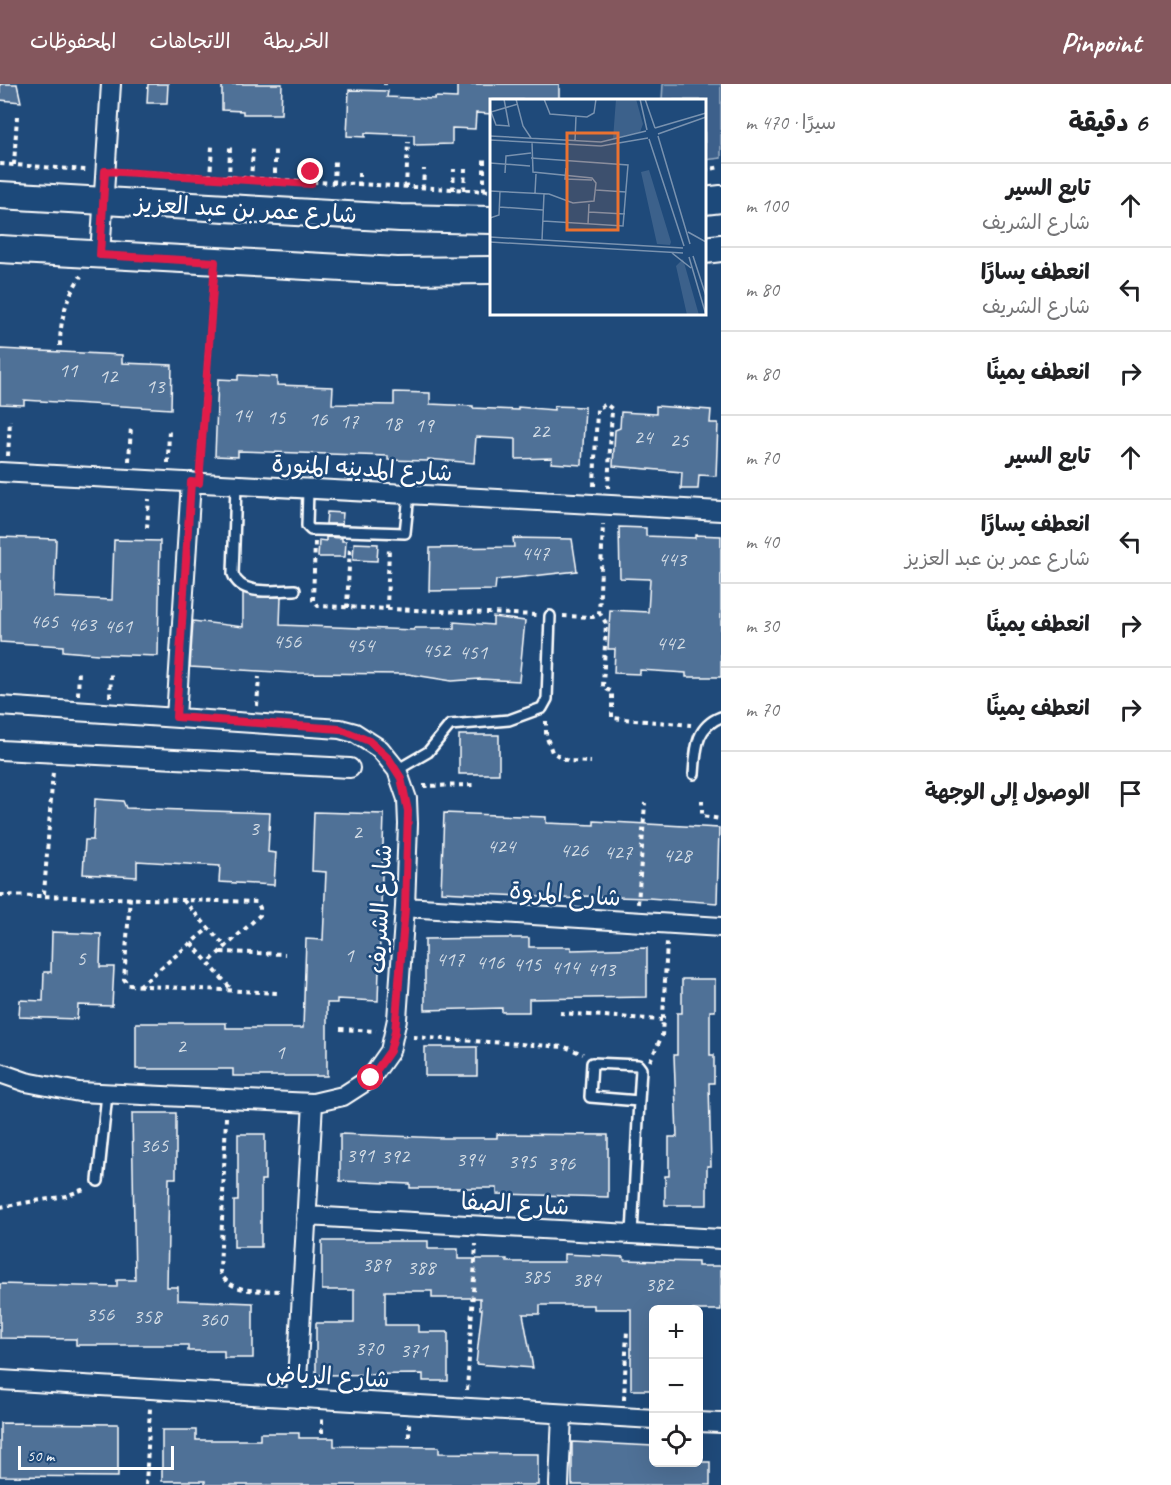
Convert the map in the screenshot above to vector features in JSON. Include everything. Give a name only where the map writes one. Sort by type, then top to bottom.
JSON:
[{"type":"street","points":[[100,255],[111,84]]},
{"type":"street","name":"شارع عمر بن عبد العزيز","points":[[0,195],[400,218],[490,220]]},
{"type":"street","points":[[706,201],[721,199]]},
{"type":"street","points":[[706,250],[721,248]]},
{"type":"street","points":[[0,249],[397,271],[490,270]]},
{"type":"street","name":"شارع المدينه المنورة","points":[[4,472],[721,511]]},
{"type":"street","points":[[176,717],[195,483]]},
{"type":"street","points":[[0,706],[332,728],[355,733],[380,749],[400,778]]},
{"type":"street","points":[[0,750],[350,768]]},
{"type":"street","name":"شارع الشريف","points":[[0,1073],[53,1088],[107,1094],[313,1103],[343,1096],[371,1078],[390,1051],[395,1034],[405,908],[408,811],[400,778]]},
{"type":"street","name":"شارع المروة","points":[[405,908],[721,927]]},
{"type":"street","points":[[296,1398],[313,1103]]},
{"type":"street","name":"شارع الصفا","points":[[306,1216],[721,1239]]},
{"type":"street","name":"شارع الرياض","points":[[0,1380],[649,1419]]},
{"type":"street","points":[[559,1485],[562,1414]]},
{"type":"street","points":[[703,1422],[721,1423]]},
{"type":"lane","points":[[236,484],[233,574],[235,581],[251,590],[295,590]]},
{"type":"lane","points":[[308,489],[307,525],[316,530],[390,534],[404,534],[408,530],[409,494]]},
{"type":"lane","points":[[400,778],[428,752],[450,725],[494,722],[523,716],[542,708],[547,699],[550,616]]},
{"type":"lane","points":[[694,774],[698,740],[706,726],[721,717]]},
{"type":"lane","points":[[632,1234],[641,1070],[634,1063],[591,1064],[590,1097],[639,1101]]},
{"type":"lane","points":[[98,1181],[107,1094]]},
{"type":"path","points":[[15,165],[17,116]]},
{"type":"path","points":[[406,188],[408,142]]},
{"type":"path","points":[[210,178],[212,146]]},
{"type":"path","points":[[229,179],[230,147]]},
{"type":"path","points":[[251,180],[253,148]]},
{"type":"path","points":[[275,148],[275,182]]},
{"type":"path","points":[[484,155],[484,191]]},
{"type":"path","points":[[334,185],[335,161]]},
{"type":"path","points":[[0,164],[311,184],[490,191]]},
{"type":"path","points":[[706,170],[721,167]]},
{"type":"path","points":[[423,189],[424,169]]},
{"type":"path","points":[[453,190],[454,170]]},
{"type":"path","points":[[464,190],[465,170]]},
{"type":"path","points":[[311,172],[311,184]]},
{"type":"path","points":[[359,173],[359,186]]},
{"type":"path","points":[[60,346],[61,325],[69,296],[79,279],[100,255]]},
{"type":"path","points":[[195,483],[215,262]]},
{"type":"path","points":[[601,505],[612,409],[606,404],[597,409],[601,505],[599,612],[606,623],[603,687],[612,692],[612,718],[706,726]]},
{"type":"path","points":[[4,472],[10,420]]},
{"type":"path","points":[[128,479],[131,426]]},
{"type":"path","points":[[168,481],[170,428]]},
{"type":"path","points":[[147,528],[149,480]]},
{"type":"path","points":[[316,530],[314,603],[318,606],[593,617],[599,612]]},
{"type":"path","points":[[347,608],[351,532]]},
{"type":"path","points":[[387,609],[390,534]]},
{"type":"path","points":[[77,711],[79,669]]},
{"type":"path","points":[[256,722],[259,677]]},
{"type":"path","points":[[547,699],[546,735],[552,752],[568,761],[591,762]]},
{"type":"path","points":[[44,894],[55,753]]},
{"type":"path","points":[[400,778],[476,785]]},
{"type":"path","points":[[702,800],[702,816],[721,819]]},
{"type":"path","points":[[637,923],[645,803]]},
{"type":"path","points":[[0,895],[44,894],[250,901],[259,905],[260,915],[208,963]]},
{"type":"path","points":[[130,897],[124,980],[128,985],[277,993]]},
{"type":"path","points":[[183,899],[226,947]]},
{"type":"path","points":[[641,1070],[655,1055],[659,1046],[663,1020],[668,924]]},
{"type":"path","points":[[139,987],[209,928]]},
{"type":"path","points":[[191,943],[232,990]]},
{"type":"path","points":[[221,952],[285,954]]},
{"type":"path","points":[[560,1013],[663,1020]]},
{"type":"path","points":[[340,1029],[565,1047],[583,1054],[591,1064]]},
{"type":"path","points":[[227,1099],[220,1272],[224,1280],[239,1289],[302,1292]]},
{"type":"path","points":[[0,1207],[66,1196],[98,1181]]},
{"type":"path","points":[[466,1408],[478,1226]]},
{"type":"path","points":[[623,1417],[627,1329]]},
{"type":"path","points":[[146,1485],[152,1389]]},
{"type":"shaded area","points":[[663,84],[721,84],[721,158],[706,160],[706,99],[662,99]]},
{"type":"building","points":[[0,84],[17,84],[21,102],[0,100]]},
{"type":"building","points":[[148,84],[168,84],[167,103],[147,103]]},
{"type":"building","points":[[222,84],[282,84],[281,114],[243,114],[243,111],[222,110]]},
{"type":"building","points":[[457,84],[559,84],[559,99],[490,99],[490,114],[476,113],[475,129],[452,128],[452,144],[414,145],[414,135],[365,133],[365,137],[347,136],[349,90],[388,91],[387,97],[457,98]]},
{"type":"building","points":[[0,349],[122,355],[122,363],[172,365],[171,409],[24,400],[24,405],[0,404]]},
{"type":"building","points":[[238,375],[277,377],[277,385],[333,387],[332,404],[394,405],[394,392],[430,393],[430,404],[473,406],[473,408],[518,410],[518,407],[554,410],[554,406],[585,407],[582,465],[551,463],[552,458],[516,459],[516,439],[476,437],[474,463],[428,459],[428,461],[388,460],[388,456],[238,451],[238,457],[215,456],[218,379],[238,380]]},
{"type":"building","points":[[656,406],[711,410],[710,423],[718,423],[716,476],[699,475],[698,489],[681,489],[682,472],[613,466],[615,430],[620,428],[621,412],[656,414]]},
{"type":"building","points":[[327,512],[343,513],[342,524],[326,524]]},
{"type":"building","points":[[619,527],[646,528],[646,536],[695,538],[695,535],[721,536],[721,677],[686,677],[686,673],[640,670],[640,674],[614,673],[615,649],[608,649],[610,610],[648,612],[650,579],[620,578]]},
{"type":"building","points":[[0,537],[56,539],[54,597],[112,600],[114,540],[160,541],[158,656],[63,651],[63,646],[0,642]]},
{"type":"building","points":[[326,537],[342,538],[342,541],[346,541],[345,557],[318,557],[319,540],[326,541]]},
{"type":"building","points":[[513,538],[572,539],[577,571],[496,580],[495,590],[429,591],[430,548],[514,547]]},
{"type":"building","points":[[354,543],[378,544],[377,561],[353,560]]},
{"type":"building","points":[[243,593],[259,597],[281,597],[280,625],[414,630],[414,628],[454,628],[454,622],[493,625],[493,617],[525,621],[519,681],[480,679],[452,681],[408,674],[292,673],[190,667],[193,621],[243,627]]},
{"type":"building","points":[[459,735],[499,735],[499,774],[459,774]]},
{"type":"building","points":[[95,799],[123,801],[126,808],[270,813],[268,852],[276,853],[274,885],[219,882],[220,866],[137,861],[137,877],[83,874],[85,840],[93,840]]},
{"type":"building","points":[[314,812],[384,814],[378,1001],[337,999],[337,1003],[327,1003],[327,1076],[233,1076],[233,1069],[136,1069],[136,1023],[226,1023],[226,1028],[303,1028],[306,939],[323,940],[326,872],[312,871]]},
{"type":"building","points":[[444,813],[546,817],[546,823],[594,825],[594,821],[719,828],[717,903],[648,898],[582,896],[582,899],[441,892]]},
{"type":"building","points":[[52,932],[101,934],[100,967],[114,967],[112,1006],[78,1005],[77,1019],[19,1017],[20,1000],[43,1001],[44,972],[51,972]]},
{"type":"building","points":[[529,938],[529,947],[571,947],[571,950],[647,948],[647,997],[529,999],[529,1012],[502,1012],[502,1008],[425,1010],[425,939]]},
{"type":"building","points":[[682,979],[715,979],[715,1011],[710,1011],[710,1055],[714,1055],[714,1083],[709,1083],[711,1166],[707,1166],[707,1205],[665,1205],[665,1176],[669,1176],[669,1137],[677,1137],[674,1055],[677,1055],[677,1013],[682,1013]]},
{"type":"building","points":[[425,1047],[477,1047],[477,1076],[425,1076]]},
{"type":"building","points":[[132,1113],[176,1113],[176,1178],[169,1178],[167,1287],[178,1287],[178,1300],[253,1303],[253,1358],[224,1358],[224,1351],[188,1351],[188,1345],[76,1345],[76,1339],[0,1338],[0,1284],[117,1287],[117,1280],[135,1280]]},
{"type":"building","points":[[238,1134],[265,1134],[265,1180],[261,1180],[261,1247],[234,1247],[234,1201],[238,1201]]},
{"type":"building","points":[[340,1134],[443,1138],[497,1138],[497,1134],[608,1135],[608,1197],[497,1194],[497,1188],[410,1188],[410,1184],[340,1181]]},
{"type":"building","points":[[322,1241],[428,1241],[428,1249],[458,1249],[458,1259],[564,1262],[564,1254],[624,1257],[624,1260],[698,1262],[698,1266],[721,1266],[721,1310],[703,1310],[703,1305],[649,1305],[649,1390],[631,1390],[631,1309],[594,1309],[594,1305],[540,1305],[540,1314],[523,1314],[533,1368],[476,1364],[482,1309],[480,1309],[480,1298],[432,1298],[432,1291],[385,1291],[385,1325],[418,1325],[418,1332],[448,1332],[448,1381],[423,1381],[423,1374],[316,1375],[316,1323],[354,1323],[354,1290],[322,1290]]},
{"type":"building","points":[[0,1423],[118,1424],[118,1477],[0,1476]]},
{"type":"building","points":[[162,1430],[196,1430],[196,1440],[260,1440],[260,1433],[299,1433],[299,1438],[334,1438],[334,1446],[439,1447],[439,1453],[538,1454],[538,1485],[205,1485],[205,1481],[162,1481]]},
{"type":"building","points":[[572,1442],[649,1446],[649,1467],[703,1467],[703,1462],[710,1462],[710,1485],[572,1485]]},
{"type":"route","points":[[311,172],[311,184],[105,171],[100,255],[215,262],[199,483],[191,482],[176,717],[324,727],[355,733],[380,749],[397,770],[404,786],[408,824],[397,1019],[390,1051],[382,1066],[371,1078]]}]
